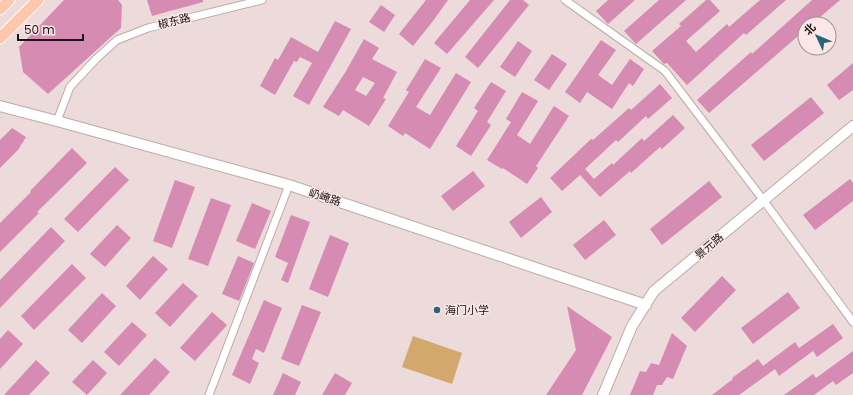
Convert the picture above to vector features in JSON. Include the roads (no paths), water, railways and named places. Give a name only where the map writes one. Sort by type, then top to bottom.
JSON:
[{"type":"main road","points":[[0,9],[9,0]]},
{"type":"main road","points":[[0,38],[38,0]]},
{"type":"street","name":"椒东路","points":[[58,121],[70,87],[96,59],[117,40],[148,28],[262,0]]},
{"type":"street","points":[[565,0],[665,70],[764,200],[853,322]]},
{"type":"street","name":"屷崦路","points":[[0,106],[289,185],[646,305]]},
{"type":"street","name":"景元路","points":[[603,395],[632,326],[654,291],[853,126]]},
{"type":"street","points":[[209,395],[289,185]]},
{"type":"place","name":"海门小学","points":[[437,310]]}]
